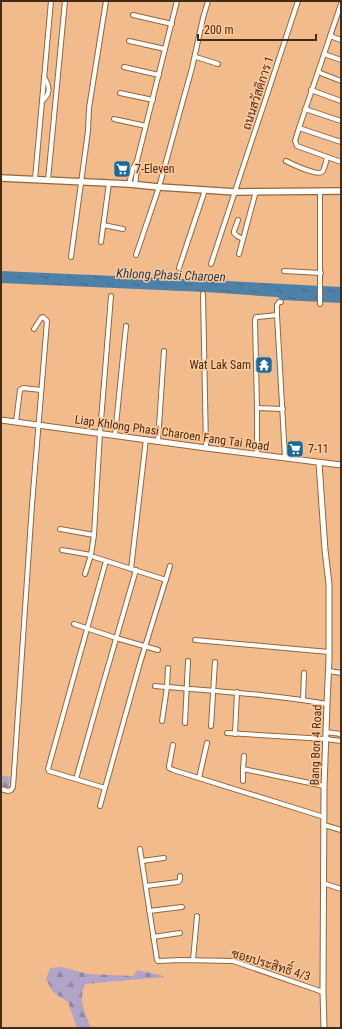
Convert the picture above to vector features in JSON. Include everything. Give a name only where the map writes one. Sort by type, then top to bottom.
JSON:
[{"type":"main road","points":[[1,178],[132,184],[236,192],[341,190]]},
{"type":"street","points":[[35,179],[51,1]]},
{"type":"street","points":[[48,180],[64,1]]},
{"type":"street","points":[[71,257],[88,131],[89,108],[106,1]]},
{"type":"street","points":[[132,184],[137,170],[137,162],[177,1]]},
{"type":"street","points":[[136,255],[159,187],[196,57],[203,18],[208,1]]},
{"type":"street","name":"ถนนสวัสดิการ 1","points":[[211,264],[298,1]]},
{"type":"street","points":[[341,4],[339,18],[330,36],[295,141],[297,146],[341,162]]},
{"type":"street","points":[[133,16],[172,24]]},
{"type":"street","points":[[330,36],[341,40]]},
{"type":"street","points":[[128,41],[165,49]]},
{"type":"street","points":[[324,54],[341,60]]},
{"type":"street","points":[[196,57],[218,64]]},
{"type":"street","points":[[124,67],[159,75]]},
{"type":"street","points":[[318,72],[341,81]]},
{"type":"street","points":[[312,90],[341,101]]},
{"type":"street","points":[[120,93],[153,100]]},
{"type":"street","points":[[305,109],[341,121]]},
{"type":"street","points":[[114,119],[146,126]]},
{"type":"street","points":[[299,128],[341,142]]},
{"type":"street","points":[[286,162],[319,173],[324,169],[327,157]]},
{"type":"street","points":[[101,242],[109,183]]},
{"type":"street","points":[[179,268],[205,190]]},
{"type":"street","points":[[239,254],[256,191]]},
{"type":"street","points":[[320,191],[320,303]]},
{"type":"street","points":[[238,220],[234,233],[243,239]]},
{"type":"street","points":[[103,225],[123,229]]},
{"type":"street","points":[[284,271],[321,272]]},
{"type":"street","points":[[203,294],[206,448]]},
{"type":"street","points":[[85,574],[93,556],[100,433],[111,296]]},
{"type":"street","points":[[281,302],[277,305],[277,315],[285,458]]},
{"type":"street","points":[[257,454],[255,318],[277,315]]},
{"type":"street","points":[[1,789],[12,790],[13,787],[46,319],[43,317],[41,318],[34,329]]},
{"type":"street","points":[[114,435],[126,326]]},
{"type":"street","points":[[158,441],[164,351]]},
{"type":"street","points":[[16,422],[20,390],[23,388],[41,390]]},
{"type":"street","points":[[257,408],[283,409]]},
{"type":"street","name":"Liap Khlong Phasi Charoen Fang Tai Road","points":[[1,420],[341,465]]},
{"type":"street","points":[[131,569],[146,439]]},
{"type":"street","name":"Bang Bon 4 Road","points":[[320,463],[325,550],[329,584],[329,671],[326,704],[324,786],[324,1028]]},
{"type":"street","points":[[60,529],[94,535]]},
{"type":"street","points":[[62,550],[93,556],[166,580]]},
{"type":"street","points":[[105,788],[49,771],[48,768],[106,561]]},
{"type":"street","points":[[100,806],[145,646],[170,566]]},
{"type":"street","points":[[76,779],[136,570]]},
{"type":"street","points":[[74,624],[158,650]]},
{"type":"street","points":[[195,640],[329,652]]},
{"type":"street","points":[[185,723],[188,661]]},
{"type":"street","points":[[211,726],[215,662]]},
{"type":"street","points":[[162,721],[168,668]]},
{"type":"street","points":[[329,671],[341,673]]},
{"type":"street","points":[[303,700],[304,673]]},
{"type":"street","points":[[155,686],[237,692],[326,704]]},
{"type":"street","points":[[235,734],[237,692]]},
{"type":"street","points":[[326,732],[341,734]]},
{"type":"street","points":[[226,733],[341,741]]},
{"type":"street","points":[[199,778],[207,743]]},
{"type":"street","points":[[173,745],[169,768],[172,770],[324,817]]},
{"type":"street","points":[[243,781],[244,756]]},
{"type":"street","points":[[243,769],[324,786]]},
{"type":"street","points":[[324,825],[341,830]]},
{"type":"street","name":"ซอยประสิทธิ์ 4/3","points":[[140,849],[158,961],[233,961],[323,992]]},
{"type":"street","points":[[142,861],[164,858]]},
{"type":"street","points":[[146,886],[178,882],[180,880],[180,876]]},
{"type":"street","points":[[324,883],[341,888]]},
{"type":"street","points":[[149,912],[182,907]]},
{"type":"street","points":[[193,960],[196,916]]},
{"type":"street","points":[[153,937],[180,933]]},
{"type":"green space","points":[[1,775],[10,777],[9,788],[1,786]]},
{"type":"green space","points":[[62,967],[89,974],[133,976],[137,970],[164,977],[85,984],[82,1001],[91,1028],[77,1028],[68,1002],[53,992],[46,979],[50,968]]},
{"type":"water","points":[[1,271],[341,287],[341,303],[282,300],[277,297],[206,292],[1,283]]},
{"type":"place","name":"7-Eleven","points":[[122,169]]},
{"type":"place","name":"Wat Lak Sam","points":[[264,365]]},
{"type":"place","name":"7-11","points":[[295,449]]},
{"type":"water label","name":"Khlong Phasi Charoen","points":[[171,275]]}]
